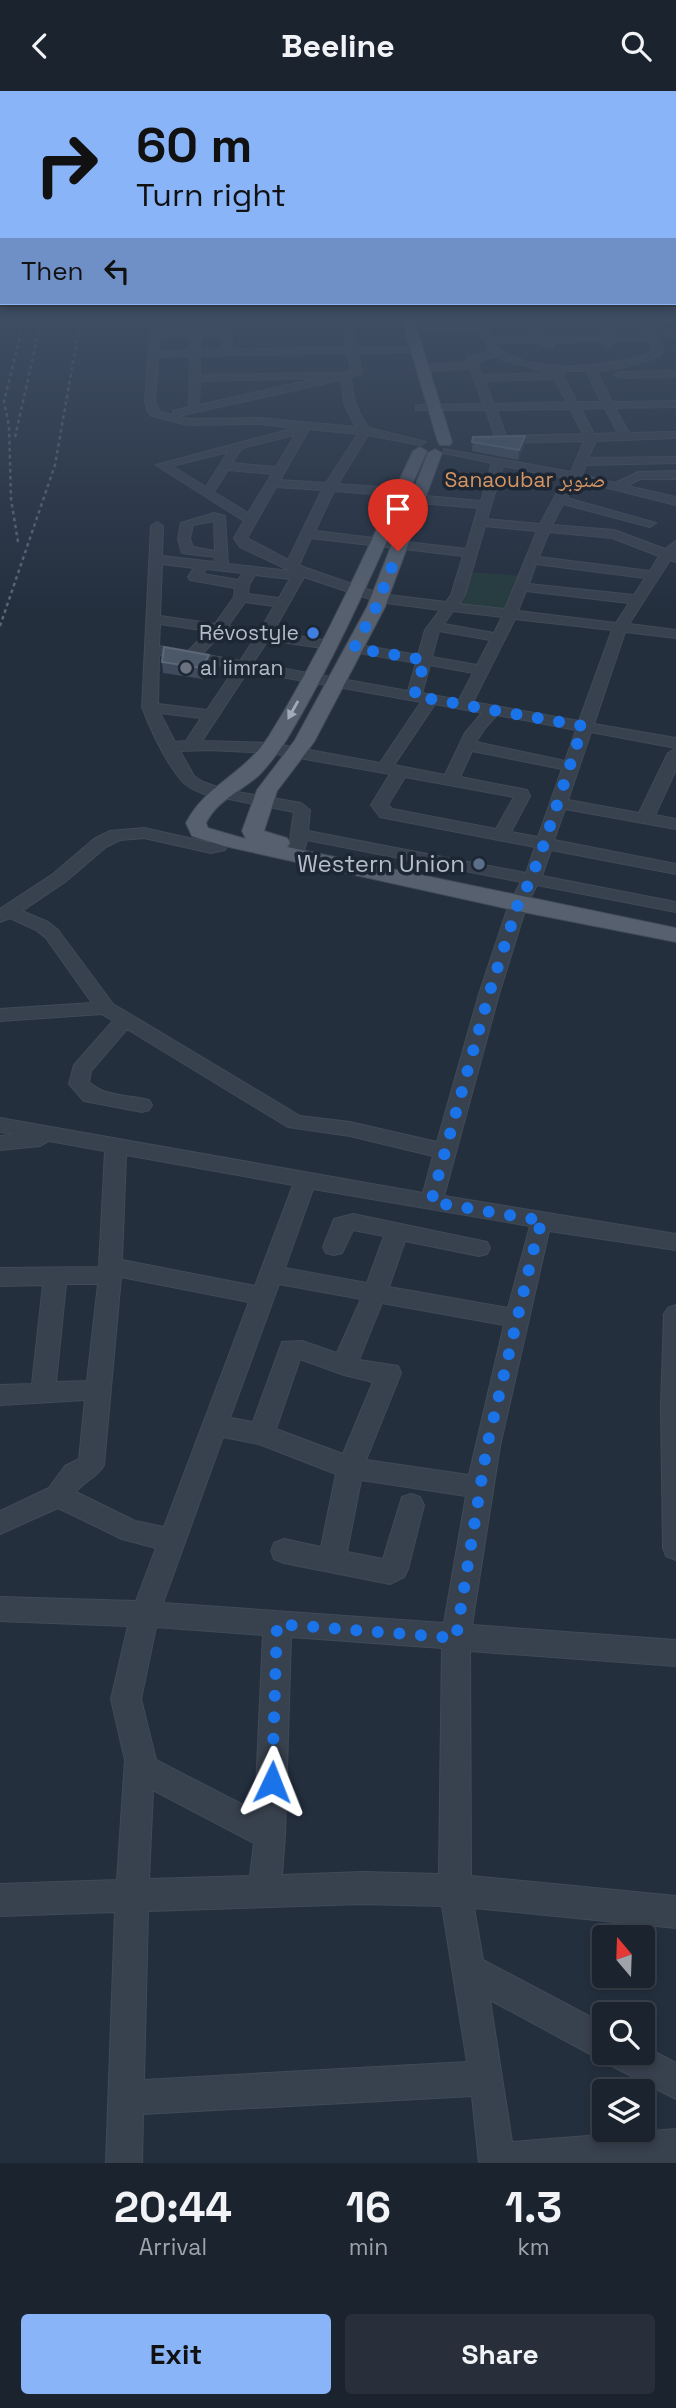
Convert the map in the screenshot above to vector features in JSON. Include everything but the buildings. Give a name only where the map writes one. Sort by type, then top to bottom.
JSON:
[{"type":"main road","points":[[436,414],[434,436],[420,497],[379,598],[297,753],[269,786],[254,825],[256,837],[299,840],[525,892],[676,935]]},
{"type":"main road","points":[[434,436],[400,492],[356,592],[271,748],[252,771],[201,813],[196,826],[201,835],[224,840],[676,921]]},
{"type":"street","points":[[160,414],[188,422],[259,421],[304,428],[434,436],[591,440],[676,438]]},
{"type":"street","points":[[165,416],[176,414]]},
{"type":"street","points":[[353,414],[365,431]]},
{"type":"street","points":[[434,436],[436,414]]},
{"type":"street","points":[[492,414],[501,440]]},
{"type":"street","points":[[540,414],[547,430]]},
{"type":"street","points":[[464,705],[510,614],[544,531],[583,461],[591,440],[577,414]]},
{"type":"street","points":[[613,414],[626,437]]},
{"type":"street","points":[[649,414],[660,435]]},
{"type":"street","points":[[251,520],[162,465],[304,428]]},
{"type":"street","points":[[240,538],[304,428]]},
{"type":"street","points":[[488,440],[501,440],[547,430],[591,440],[660,435],[676,438]]},
{"type":"street","points":[[191,745],[284,603],[309,534],[330,487],[365,431]]},
{"type":"street","points":[[434,436],[499,461],[617,486],[671,508]]},
{"type":"street","points":[[207,494],[238,445]]},
{"type":"street","points":[[583,461],[676,460]]},
{"type":"street","points":[[499,461],[458,595],[432,632],[392,771],[381,799],[381,810],[676,869]]},
{"type":"street","points":[[225,466],[330,487],[400,492],[484,505]]},
{"type":"street","points":[[617,486],[638,476],[676,477]]},
{"type":"street","points":[[561,500],[650,523]]},
{"type":"street","points":[[626,538],[671,508]]},
{"type":"street","points":[[221,561],[221,519],[214,517],[187,523],[184,539],[187,550],[251,571],[297,571]]},
{"type":"street","points":[[431,1202],[489,994],[544,844],[583,726],[620,627],[654,575],[673,552],[479,522]]},
{"type":"street","points":[[544,531],[614,534],[644,547]]},
{"type":"street","points":[[184,539],[157,533],[154,559],[156,619],[151,649],[150,707],[191,782],[222,793],[295,806],[302,810],[299,840]]},
{"type":"street","points":[[309,534],[470,553]]},
{"type":"street","points":[[222,537],[240,538],[245,544],[297,571],[379,598],[676,634]]},
{"type":"street","points":[[154,559],[202,564],[221,561]]},
{"type":"street","points":[[532,560],[654,575]]},
{"type":"street","points":[[202,564],[195,577],[284,603]]},
{"type":"street","points":[[192,656],[219,628],[251,571]]},
{"type":"street","points":[[522,587],[638,600]]},
{"type":"street","points":[[156,619],[329,645]]},
{"type":"street","points":[[432,632],[496,643]]},
{"type":"street","points":[[354,648],[482,670]]},
{"type":"street","points":[[151,649],[337,681],[412,699],[464,705],[676,743]]},
{"type":"street","points":[[385,746],[430,700]]},
{"type":"street","points":[[150,707],[209,715]]},
{"type":"street","points":[[451,780],[467,745],[493,711]]},
{"type":"street","points":[[170,747],[191,745],[271,748],[521,793],[523,796],[501,835]]},
{"type":"street","points":[[467,745],[569,766]]},
{"type":"street","points":[[645,818],[670,781],[676,753]]},
{"type":"street","points":[[557,803],[676,824]]},
{"type":"street","points":[[4,914],[43,890],[100,843],[116,835],[144,833],[211,848],[219,846],[224,840]]},
{"type":"street","points":[[525,892],[676,907]]},
{"type":"street","points":[[4,914],[43,926],[52,934],[106,1008],[124,1021],[295,1122],[360,1131],[445,1151]]},
{"type":"street","points":[[0,1015],[106,1008]]},
{"type":"street","points":[[124,1021],[81,1070],[79,1084],[91,1096],[142,1105]]},
{"type":"street","points":[[0,1125],[431,1202],[676,1242]]},
{"type":"street","points":[[0,1143],[59,1136]]},
{"type":"street","points":[[0,1523],[58,1496],[74,1473],[91,1465],[110,1271],[116,1146]]},
{"type":"street","points":[[270,1835],[145,1770],[140,1760],[126,1699],[145,1614],[306,1179]]},
{"type":"street","points":[[544,1221],[538,1231],[480,1487],[456,1638],[455,1890],[487,2078],[497,2162],[676,2147]]},
{"type":"street","points":[[334,1247],[342,1224],[347,1222],[479,1248]]},
{"type":"street","points":[[344,1366],[397,1231]]},
{"type":"street","points":[[0,1277],[110,1271],[374,1295],[517,1319]]},
{"type":"street","points":[[43,1394],[55,1276]]},
{"type":"street","points":[[676,1314],[673,1406],[676,1548]]},
{"type":"street","points":[[262,1434],[291,1349],[302,1350],[368,1373],[389,1373],[351,1468],[332,1562]]},
{"type":"street","points":[[0,1395],[99,1390]]},
{"type":"street","points":[[215,1425],[262,1434],[351,1468],[480,1487]]},
{"type":"street","points":[[58,1496],[131,1531],[172,1540]]},
{"type":"street","points":[[284,1551],[385,1573],[393,1571],[411,1505]]},
{"type":"street","points":[[0,1609],[145,1614],[676,1653]]},
{"type":"street","points":[[264,1891],[270,1835],[277,1624]]},
{"type":"street","points":[[124,2163],[132,1896],[140,1760]]},
{"type":"street","points":[[0,1900],[363,1888],[455,1890],[676,1912]]},
{"type":"street","points":[[468,1970],[592,2037]]},
{"type":"street","points":[[644,2065],[676,2082]]},
{"type":"street","points":[[124,2098],[487,2078]]},
{"type":"green space","points":[[467,572],[523,576],[507,614],[458,606]]},
{"type":"railway","points":[[7,414],[11,499],[18,542]]},
{"type":"railway","points":[[15,437],[20,414]]},
{"type":"railway","points":[[0,626],[55,465],[64,414]]},
{"type":"place","name":"Révostyle","points":[[313,633]]},
{"type":"place","name":"al iimran","points":[[186,668]]},
{"type":"place","name":"Western Union","points":[[479,864]]},
{"type":"district","name":"Sanaoubar صنوبر","points":[[525,480]]},
{"type":"route","points":[[272,1782],[277,1624],[456,1638],[487,1446],[538,1231],[544,1221],[431,1202],[489,994],[518,904],[544,844],[583,726],[414,696],[425,660],[354,648],[376,607],[398,551]]}]
